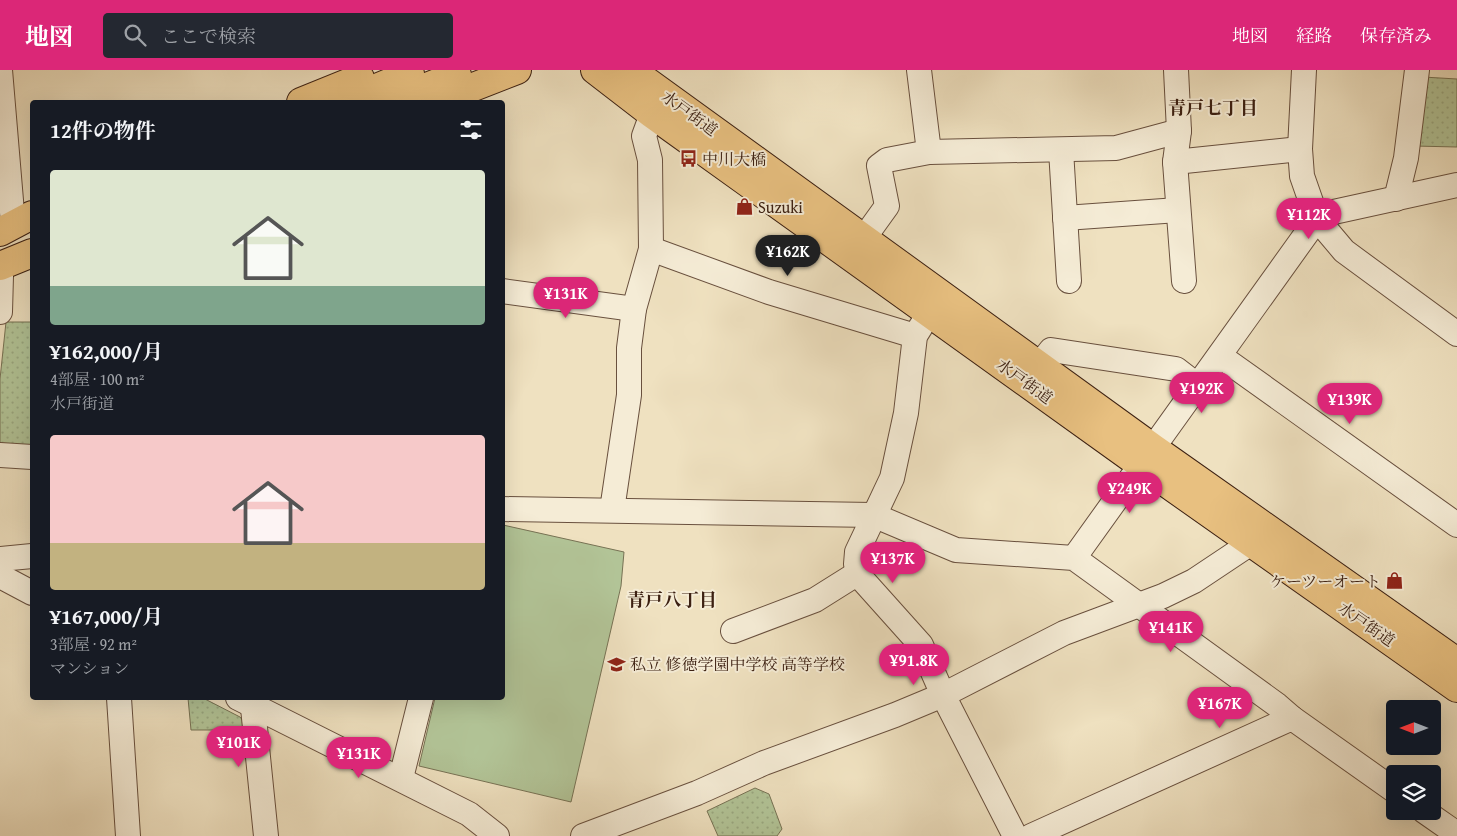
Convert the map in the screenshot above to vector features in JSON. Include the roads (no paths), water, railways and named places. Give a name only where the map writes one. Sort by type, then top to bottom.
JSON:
[{"type":"main road","points":[[306,100],[347,85],[379,70]]},
{"type":"main road","points":[[347,85],[421,70]]},
{"type":"main road","points":[[439,100],[466,81],[478,80],[482,74],[481,70]]},
{"type":"main road","points":[[397,100],[466,81],[517,70]]},
{"type":"main road","name":"水戸街道","points":[[595,70],[652,114],[930,312],[1457,662]]},
{"type":"main road","name":"水戸街道","points":[[635,72],[1039,365],[1251,543],[1457,688]]},
{"type":"main road","points":[[0,273],[30,254]]},
{"type":"main road","points":[[0,273],[30,266]]},
{"type":"street","points":[[0,70],[16,229]]},
{"type":"street","points":[[918,70],[929,152]]},
{"type":"street","points":[[1176,70],[1179,131],[1175,162],[1184,281]]},
{"type":"street","points":[[1304,70],[1300,149],[1302,176],[1317,219],[1344,251],[1457,334]]},
{"type":"street","points":[[1396,199],[1406,158],[1417,70]]},
{"type":"street","points":[[612,510],[629,395],[629,348],[634,309],[651,249],[650,160],[644,136],[652,114]]},
{"type":"street","points":[[864,238],[887,206],[878,166],[887,160],[929,152],[1116,148],[1179,131]]},
{"type":"street","points":[[1175,162],[1300,149]]},
{"type":"street","points":[[1061,150],[1069,281]]},
{"type":"street","points":[[1074,558],[1317,219],[1329,213],[1457,185]]},
{"type":"street","points":[[1065,218],[1178,210]]},
{"type":"street","points":[[651,249],[768,292],[915,336]]},
{"type":"street","points":[[0,273],[0,312]]},
{"type":"street","points":[[505,291],[634,309]]},
{"type":"street","points":[[930,312],[915,336],[906,413],[892,478],[857,552],[858,574],[921,645],[1015,836]]},
{"type":"street","points":[[1039,365],[1051,350],[1176,368],[1198,386]]},
{"type":"street","points":[[1220,356],[1457,525]]},
{"type":"street","points":[[0,456],[30,457]]},
{"type":"street","points":[[505,509],[873,515],[956,550],[1074,558],[1386,785]]},
{"type":"street","points":[[583,836],[697,793],[764,763],[944,695],[1064,633],[1140,606],[1194,581],[1251,543]]},
{"type":"street","points":[[0,559],[30,556]]},
{"type":"street","points":[[733,631],[815,600],[858,574]]},
{"type":"street","points":[[0,576],[30,592]]},
{"type":"street","points":[[119,700],[128,836]]},
{"type":"street","points":[[247,700],[469,814],[497,836]]},
{"type":"street","points":[[247,700],[266,836]]},
{"type":"street","points":[[401,778],[420,700]]},
{"type":"street","points":[[1031,836],[1292,718]]},
{"type":"street","points":[[1437,820],[1457,834]]},
{"type":"place","name":"中川大橋","points":[[688,159]]},
{"type":"place","name":"Suzuki","points":[[744,207]]},
{"type":"place","name":"ケーツーオート","points":[[1395,581]]},
{"type":"place","name":"私立 修徳学園中学校 高等学校","points":[[616,664]]},
{"type":"district","name":"青戸七丁目","points":[[1213,107]]},
{"type":"district","name":"青戸八丁目","points":[[672,599]]}]
